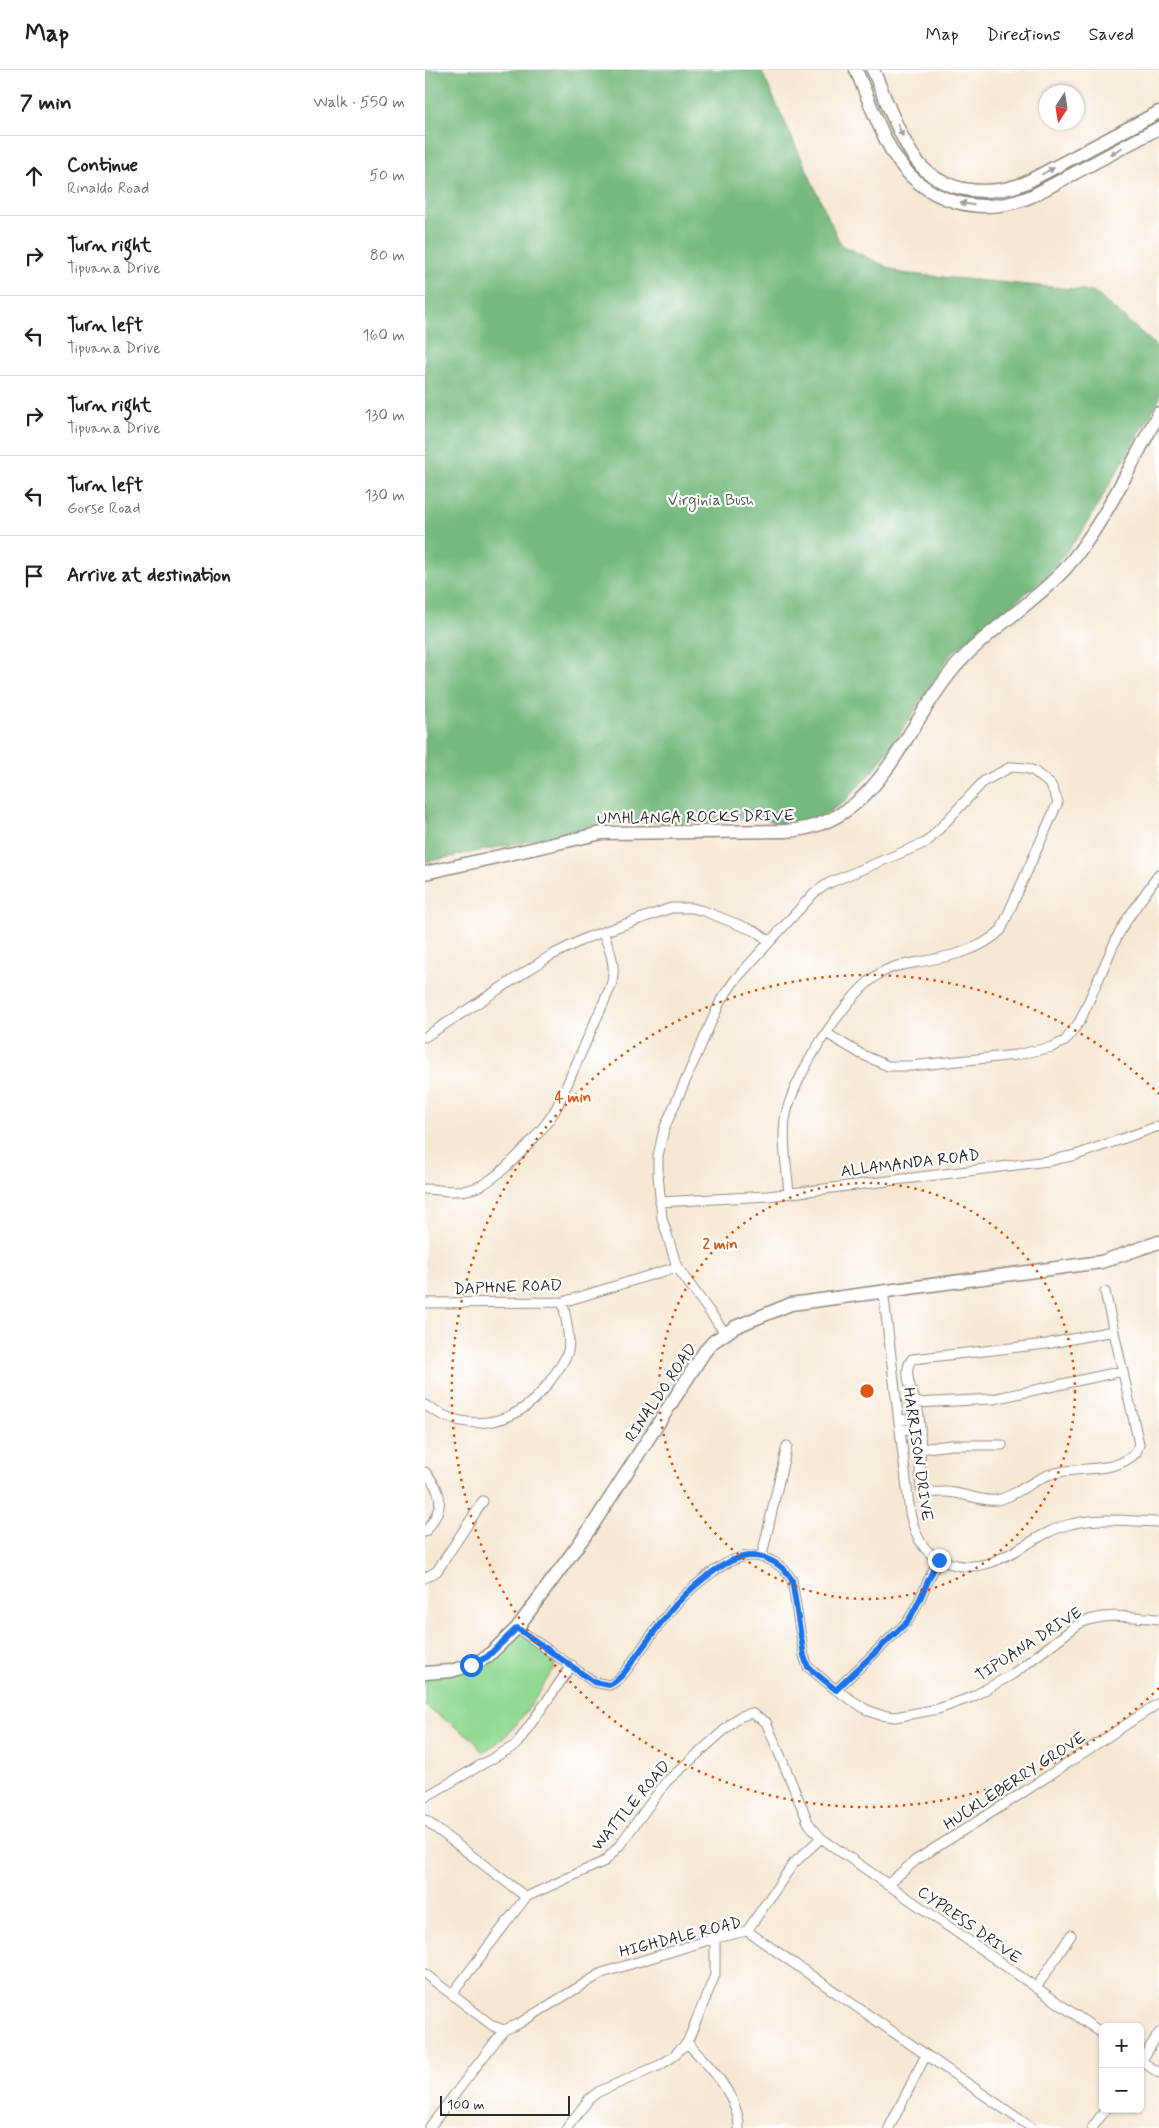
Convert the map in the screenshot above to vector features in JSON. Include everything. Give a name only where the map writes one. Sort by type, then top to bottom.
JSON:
[{"type":"street","points":[[856,70],[893,153],[905,169],[921,185],[942,197],[962,204],[990,207],[1013,204],[1032,196],[1159,128]]},
{"type":"street","points":[[873,70],[912,155],[938,180],[956,188],[990,192],[1008,190],[1025,183],[1159,112]]},
{"type":"street","points":[[872,107],[887,101]]},
{"type":"street","points":[[1025,183],[1032,196]]},
{"type":"street","name":"UMHLANGA ROCKS DRIVE","points":[[425,873],[602,833],[786,831],[811,828],[835,819],[858,803],[875,784],[938,690],[963,657],[1054,581],[1075,558],[1092,534],[1159,414]]},
{"type":"street","points":[[725,1333],[677,1267],[659,1202],[658,1156],[664,1129],[721,1000],[769,941],[814,894],[829,883],[927,842],[943,827],[972,791],[1001,771],[1011,767],[1026,768],[1034,771],[1054,789],[1058,802],[1001,930],[990,941],[977,947],[885,970],[866,986],[826,1032],[789,1103],[785,1129],[789,1193]]},
{"type":"street","points":[[826,1032],[874,1061],[893,1066],[1016,1055],[1052,1047],[1065,1041],[1080,1021],[1117,937],[1159,874]]},
{"type":"street","points":[[425,1037],[549,956],[603,932],[656,912],[671,908],[687,907],[704,911],[757,932],[769,941]]},
{"type":"street","points":[[425,1190],[462,1191],[483,1185],[495,1177],[551,1117],[613,980],[614,964],[603,932]]},
{"type":"street","name":"ALLAMANDA ROAD","points":[[659,1202],[789,1193],[1048,1161],[1076,1155],[1159,1126]]},
{"type":"street","name":"RINALDO ROAD","points":[[425,1673],[451,1671],[471,1665],[487,1657],[517,1628],[592,1526],[697,1362],[713,1342],[725,1333],[791,1304],[883,1290],[1101,1262],[1159,1242]]},
{"type":"street","name":"DAPHNE ROAD","points":[[425,1303],[563,1302],[677,1267]]},
{"type":"street","name":"HARRISON DRIVE","points":[[883,1290],[914,1531],[920,1544],[939,1560],[965,1567],[979,1567],[991,1564],[1069,1524],[1159,1522]]},
{"type":"street","points":[[1105,1292],[1139,1449],[1134,1456],[1114,1465],[1054,1473],[1006,1497],[991,1500],[951,1492],[931,1493],[923,1490],[919,1468],[919,1423],[916,1403],[910,1388],[910,1362],[917,1357],[1046,1344],[1113,1331]]},
{"type":"street","points":[[425,1405],[449,1419],[463,1423],[483,1423],[508,1417],[525,1408],[543,1391],[565,1360],[568,1342],[563,1302]]},
{"type":"street","points":[[916,1403],[1008,1396],[1123,1371]]},
{"type":"street","points":[[899,1420],[919,1423]]},
{"type":"street","points":[[900,1430],[919,1423]]},
{"type":"street","points":[[919,1449],[951,1445],[1002,1445]]},
{"type":"street","points":[[517,1628],[601,1684],[616,1682],[674,1606],[692,1586],[731,1560],[742,1556],[762,1556],[787,1446]]},
{"type":"street","points":[[425,1472],[438,1489],[440,1498],[439,1510],[425,1532]]},
{"type":"street","points":[[425,1578],[437,1571],[483,1501]]},
{"type":"street","name":"TIPUANA DRIVE","points":[[762,1556],[787,1571],[792,1580],[804,1656],[808,1667],[836,1690],[867,1710],[880,1715],[895,1717],[938,1709],[972,1697],[1013,1674],[1080,1623],[1107,1615],[1159,1619]]},
{"type":"street","points":[[836,1690],[915,1612],[931,1573],[939,1560]]},
{"type":"street","points":[[425,1797],[516,1745],[572,1665]]},
{"type":"street","name":"HUCKLEBERRY GROVE","points":[[887,1885],[916,1860],[1159,1703]]},
{"type":"street","name":"WATTLE ROAD","points":[[452,1994],[526,1898],[605,1861],[619,1846],[666,1782],[744,1714],[751,1713],[766,1722],[809,1824],[821,1838]]},
{"type":"street","points":[[425,1820],[526,1898]]},
{"type":"street","points":[[747,1931],[793,1864],[821,1838]]},
{"type":"street","name":"CYPRESS DRIVE","points":[[821,1838],[1099,2031]]},
{"type":"street","name":"HIGHDALE ROAD","points":[[429,2128],[504,2030],[518,2024],[603,1973],[715,1938],[747,1931],[1032,2128]]},
{"type":"street","points":[[1036,1988],[1071,1935]]},
{"type":"street","points":[[567,2128],[589,2099],[598,2092],[660,2065],[671,2058],[687,2043],[715,1975],[715,1938]]},
{"type":"street","points":[[425,1974],[493,2026],[504,2030]]},
{"type":"street","points":[[1144,2056],[1159,2033]]},
{"type":"street","points":[[687,2043],[726,2089],[737,2109],[739,2128]]},
{"type":"street","points":[[889,2128],[926,2055]]},
{"type":"street","points":[[1144,2063],[1159,2073]]},
{"type":"street","points":[[1092,2128],[1103,2113]]},
{"type":"green space","name":"Virginia Bush","points":[[425,70],[761,70],[841,245],[900,273],[1093,291],[1159,348],[1159,400],[1082,532],[1047,576],[950,655],[896,740],[871,773],[842,804],[814,820],[782,824],[755,816],[715,823],[622,822],[425,862]]},
{"type":"green space","points":[[514,1628],[554,1658],[555,1668],[515,1726],[494,1745],[482,1752],[473,1739],[425,1706],[425,1673],[490,1656]]},
{"type":"route","points":[[471,1665],[487,1657],[517,1628],[594,1682],[609,1685],[616,1682],[622,1676],[682,1595],[692,1586],[731,1560],[742,1556],[762,1556],[787,1571],[792,1580],[804,1656],[808,1667],[836,1690],[915,1612],[924,1588],[939,1560]]}]
